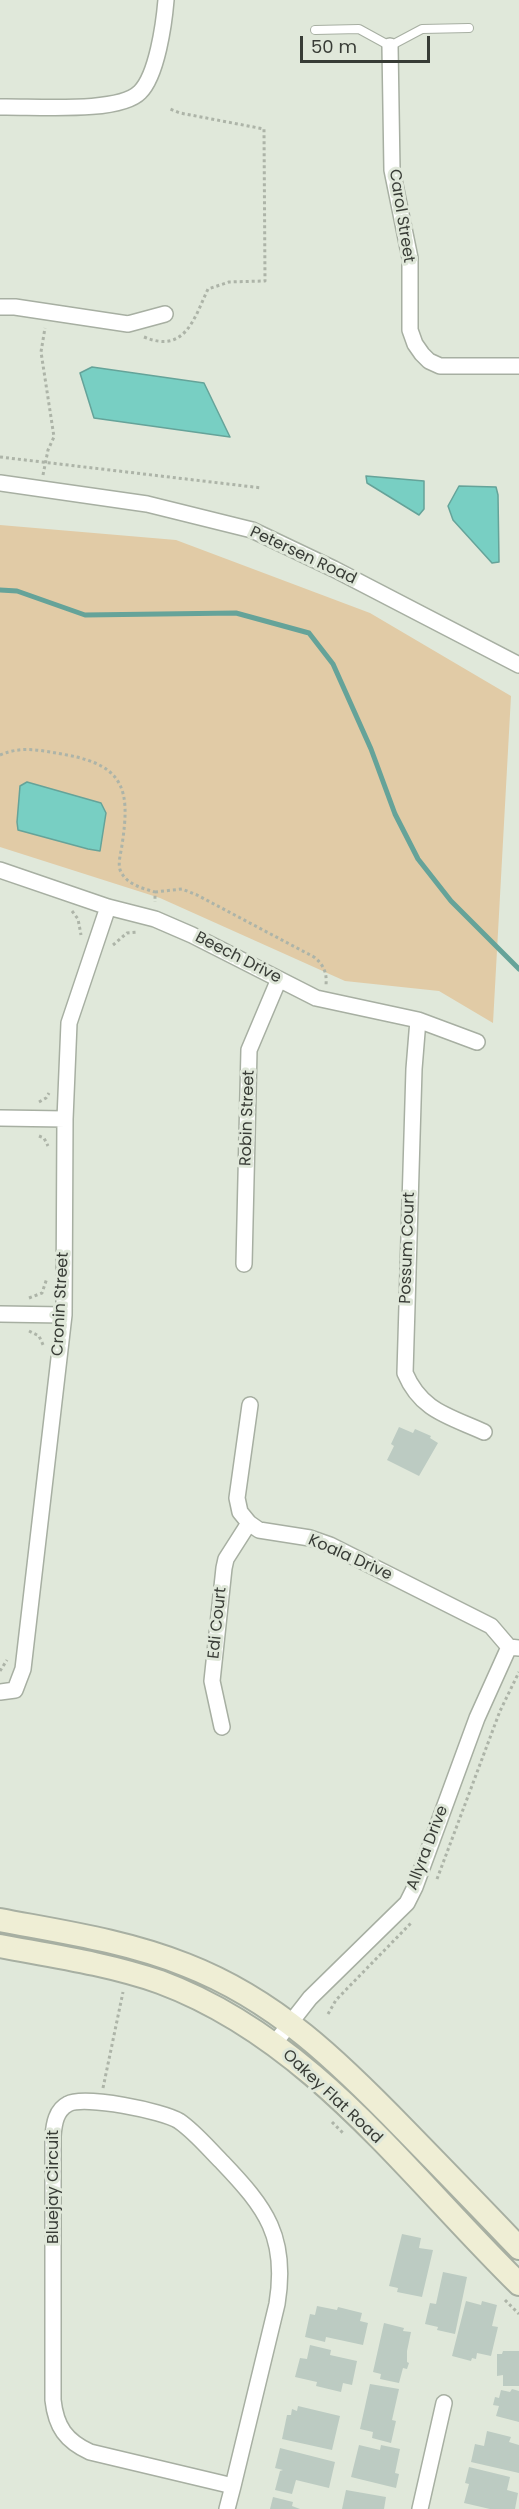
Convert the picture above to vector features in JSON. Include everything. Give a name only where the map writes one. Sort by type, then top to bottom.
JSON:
[{"type":"main road","name":"Oakey Flat Road","points":[[0,1920],[91,1937],[159,1955],[235,1988],[290,2022],[338,2062],[519,2248]]},
{"type":"main road","name":"Oakey Flat Road","points":[[0,1946],[84,1962],[160,1983],[217,2008],[274,2044],[337,2097],[512,2292]]},
{"type":"street","points":[[0,107],[110,106],[141,94],[152,72],[166,0]]},
{"type":"street","name":"Carol Street","points":[[390,46],[392,170],[410,258],[410,330],[415,344],[429,361],[440,366],[519,366]]},
{"type":"street","points":[[0,307],[128,324],[165,314]]},
{"type":"street","name":"Petersen Road","points":[[0,483],[147,504],[252,530],[334,569],[519,665]]},
{"type":"street","name":"Beech Drive","points":[[0,870],[108,907],[155,919],[323,1000],[418,1020],[477,1042]]},
{"type":"street","name":"Cronin Street","points":[[0,1692],[15,1690],[23,1669],[64,1315],[65,1119],[69,1023],[108,907]]},
{"type":"street","name":"Robin Street","points":[[244,1263],[249,1050],[279,979]]},
{"type":"street","name":"Possum Court","points":[[418,1020],[405,1373],[413,1391],[429,1407],[484,1432]]},
{"type":"street","points":[[0,1118],[65,1119]]},
{"type":"street","points":[[0,1314],[64,1315]]},
{"type":"street","points":[[249,1523],[240,1512],[237,1498],[250,1405]]},
{"type":"street","name":"Koala Drive","points":[[249,1523],[259,1530],[310,1538],[330,1545],[491,1626],[514,1647]]},
{"type":"street","name":"Edi Court","points":[[222,1727],[212,1682],[224,1568],[226,1559],[249,1523]]},
{"type":"street","name":"Allyra Drive","points":[[274,2044],[310,1998],[407,1903],[415,1887],[477,1718],[514,1647]]},
{"type":"street","name":"Bluejay Circuit","points":[[227,2509],[233,2486],[280,2289],[279,2255],[270,2222],[260,2204],[245,2186],[192,2131],[177,2120],[164,2115],[100,2102],[86,2100],[68,2104],[60,2111],[54,2129],[55,2415],[60,2430],[68,2439],[90,2452],[233,2486]]},
{"type":"street","points":[[420,2509],[444,2403]]},
{"type":"lane","points":[[315,30],[359,29],[390,46],[422,29],[469,28]]},
{"type":"path","points":[[134,337],[163,342],[177,339],[189,329],[208,289],[229,282],[265,281],[264,129],[180,113],[170,109]]},
{"type":"path","points":[[42,489],[45,463],[54,437],[41,352],[49,312]]},
{"type":"path","points":[[0,458],[262,488]]},
{"type":"path","points":[[0,755],[15,748],[35,749],[76,757],[106,768],[125,794],[127,811],[119,870],[126,881],[155,892],[182,889],[197,895],[314,957],[322,963],[325,972],[323,1000]]},
{"type":"path","points":[[71,910],[78,919],[81,936],[112,946],[122,936],[133,932],[155,936],[155,892]]},
{"type":"path","points":[[50,1149],[44,1138],[33,1133],[34,1105],[46,1098],[51,1088]]},
{"type":"path","points":[[45,1350],[39,1336],[28,1331],[29,1298],[42,1293],[47,1279],[47,1267]]},
{"type":"path","points":[[0,1671],[8,1658]]},
{"type":"path","points":[[100,2102],[123,1992],[134,1995]]},
{"type":"path","points":[[331,2121],[347,2136]]},
{"type":"path","points":[[512,2292],[519,2314]]},
{"type":"shaded area","points":[[0,525],[176,540],[370,613],[511,696],[493,1023],[439,991],[345,981],[160,898],[0,847]]},
{"type":"water","points":[[92,367],[204,383],[230,437],[94,418],[80,373]]},
{"type":"water","points":[[366,476],[424,481],[424,509],[419,515],[367,483]]},
{"type":"water","points":[[459,486],[496,487],[499,562],[492,563],[453,520],[448,506]]},
{"type":"water","points":[[27,782],[101,803],[106,813],[100,851],[18,830],[20,786]]},
{"type":"building","points":[[399,1427],[413,1433],[415,1429],[431,1436],[430,1438],[438,1443],[419,1476],[387,1460]]},
{"type":"building","points":[[402,2234],[421,2238],[419,2248],[433,2250],[422,2297],[397,2292],[398,2288],[389,2286]]},
{"type":"building","points":[[443,2272],[467,2277],[455,2334],[437,2330],[438,2327],[425,2324],[430,2303],[436,2304]]},
{"type":"building","points":[[466,2301],[481,2305],[482,2301],[497,2305],[492,2326],[498,2327],[491,2356],[477,2353],[476,2359],[472,2358],[471,2361],[452,2356]]},
{"type":"building","points":[[317,2306],[337,2310],[338,2307],[362,2313],[360,2321],[368,2323],[363,2345],[326,2337],[325,2342],[305,2337],[310,2314],[315,2315]]},
{"type":"building","points":[[384,2323],[411,2332],[407,2351],[407,2362],[409,2363],[407,2369],[403,2368],[399,2383],[380,2379],[381,2374],[373,2372]]},
{"type":"building","points":[[310,2345],[331,2350],[330,2355],[357,2361],[352,2385],[343,2383],[341,2392],[316,2386],[317,2382],[295,2377],[300,2358],[307,2359]]},
{"type":"building","points":[[503,2351],[519,2351],[519,2386],[503,2386],[503,2375],[497,2376],[497,2354],[502,2354]]},
{"type":"building","points":[[370,2384],[399,2389],[392,2420],[396,2421],[391,2443],[372,2438],[373,2432],[360,2429]]},
{"type":"building","points":[[512,2389],[519,2391],[519,2422],[496,2416],[499,2406],[493,2405],[495,2397],[499,2398],[501,2390],[510,2392]]},
{"type":"building","points":[[298,2406],[340,2416],[332,2450],[282,2439],[287,2415],[291,2415],[292,2409],[297,2411]]},
{"type":"building","points":[[487,2431],[511,2437],[509,2442],[519,2445],[519,2473],[471,2462],[475,2444],[484,2446]]},
{"type":"building","points":[[359,2445],[380,2450],[381,2445],[400,2449],[395,2473],[399,2474],[396,2488],[351,2477]]},
{"type":"building","points":[[280,2448],[335,2462],[329,2488],[296,2480],[292,2494],[275,2490],[280,2471],[283,2470],[275,2468]]},
{"type":"building","points":[[469,2467],[510,2477],[507,2490],[518,2493],[515,2509],[490,2509],[464,2503],[469,2484],[465,2483]]},
{"type":"building","points":[[346,2490],[386,2497],[384,2509],[342,2509]]},
{"type":"building","points":[[273,2497],[293,2502],[292,2506],[300,2509],[270,2509]]},
{"type":"waterway","points":[[0,590],[17,591],[85,615],[236,613],[309,633],[333,664],[371,749],[395,814],[418,859],[451,901],[519,969]]}]
